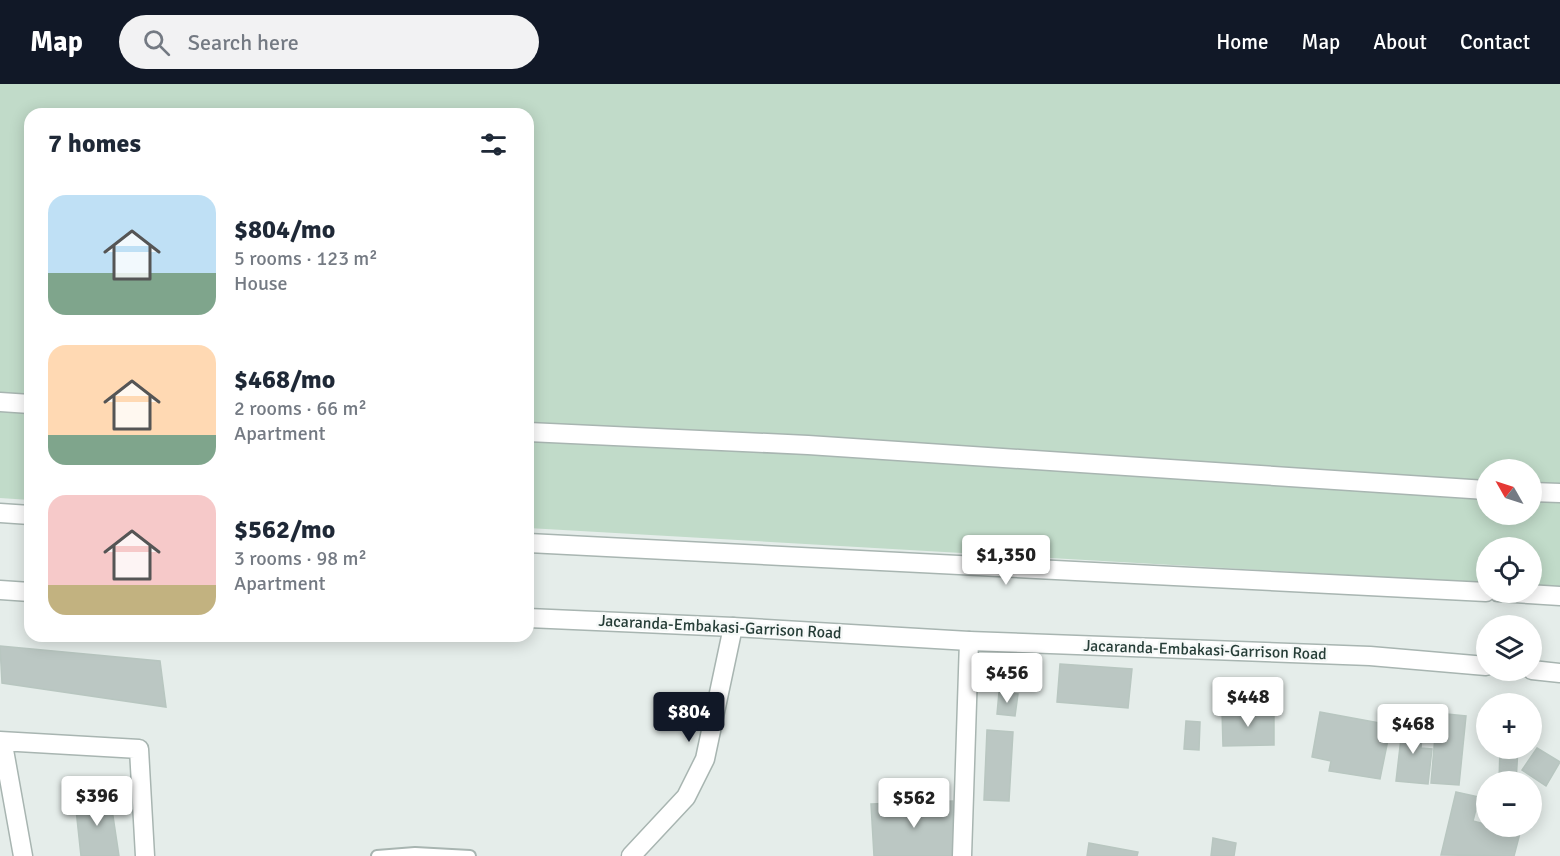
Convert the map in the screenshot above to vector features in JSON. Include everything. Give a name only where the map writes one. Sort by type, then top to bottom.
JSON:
[{"type":"street","points":[[0,402],[24,404]]},
{"type":"street","points":[[534,432],[808,445],[1476,489]]},
{"type":"street","points":[[1542,493],[1560,494]]},
{"type":"street","points":[[0,513],[24,514]]},
{"type":"street","points":[[534,543],[1476,591]]},
{"type":"street","points":[[0,590],[24,592]]},
{"type":"street","points":[[1542,595],[1560,596]]},
{"type":"street","name":"Jacaranda-Embakasi-Garrison Road","points":[[534,618],[969,641],[1370,656],[1476,665]]},
{"type":"street","points":[[631,856],[686,797],[705,759],[733,627]]},
{"type":"street","points":[[962,856],[969,641]]},
{"type":"street","points":[[1542,671],[1560,673]]},
{"type":"street","points":[[0,741],[139,749],[145,856]]},
{"type":"street","points":[[0,746],[4,750],[23,856]]},
{"type":"lane","points":[[377,856],[415,853],[470,856]]},
{"type":"green space","points":[[0,84],[1560,84],[1560,587],[1542,586],[1542,537],[1476,537],[1476,582],[534,528],[534,108],[24,108],[24,500],[0,498]]},
{"type":"building","points":[[0,646],[160,661],[166,707],[2,683]]},
{"type":"building","points":[[1060,664],[1132,669],[1128,708],[1057,702]]},
{"type":"building","points":[[999,692],[1018,694],[1015,716],[997,714]]},
{"type":"building","points":[[1222,710],[1274,710],[1274,745],[1223,746]]},
{"type":"building","points":[[1320,712],[1391,725],[1380,779],[1329,771],[1331,761],[1312,757]]},
{"type":"building","points":[[1437,713],[1466,716],[1459,785],[1431,783]]},
{"type":"building","points":[[1186,721],[1200,722],[1199,750],[1184,749]]},
{"type":"building","points":[[1403,721],[1423,723],[1421,748],[1432,749],[1428,784],[1396,781]]},
{"type":"building","points":[[987,730],[1013,732],[1009,801],[984,800]]},
{"type":"building","points":[[1542,751],[1560,762],[1546,786],[1542,783],[1542,771],[1522,770],[1530,759],[1542,759]]},
{"type":"building","points":[[1500,759],[1517,759],[1517,771],[1499,771]]},
{"type":"building","points":[[1456,792],[1476,796],[1473,821],[1476,822],[1476,837],[1519,837],[1514,856],[1441,855]]},
{"type":"building","points":[[110,796],[119,856],[81,856],[75,800]]},
{"type":"building","points":[[953,801],[955,856],[874,856],[871,804]]},
{"type":"building","points":[[1213,838],[1236,843],[1234,856],[1211,856]]},
{"type":"building","points":[[1089,843],[1138,852],[1137,856],[1087,856]]}]
